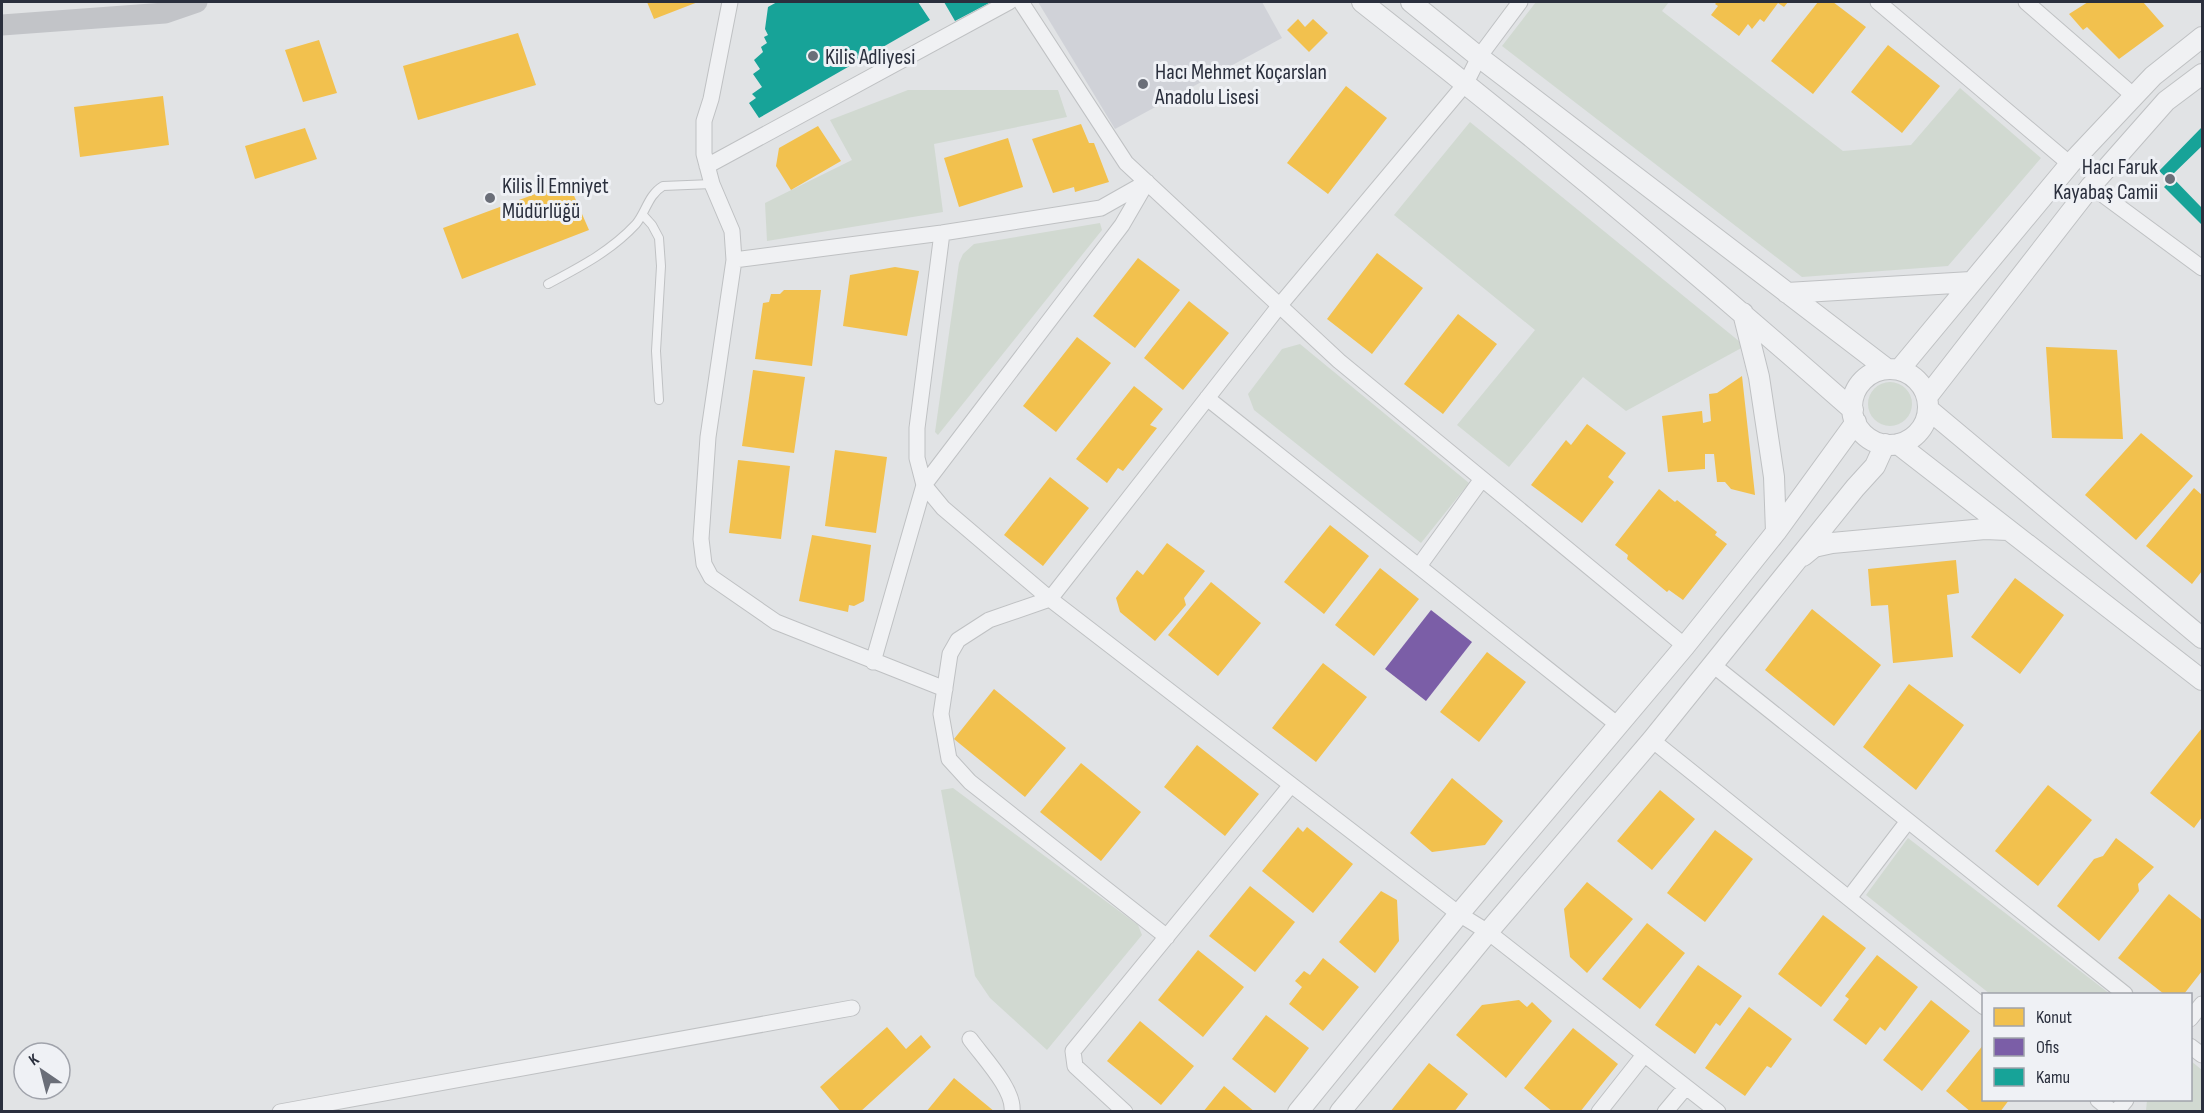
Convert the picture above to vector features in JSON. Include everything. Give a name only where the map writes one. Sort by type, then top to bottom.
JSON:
[{"type":"main road","points":[[2,25],[165,13],[197,2]]},
{"type":"street","points":[[730,2],[711,99],[704,121],[704,154],[712,184],[732,231],[734,260],[708,437],[701,539],[704,564],[711,577],[776,622],[945,689]]},
{"type":"street","points":[[707,166],[1009,2]]},
{"type":"street","points":[[1021,2],[1126,163],[1339,361],[1685,646]]},
{"type":"street","points":[[1362,2],[1466,83],[1743,313],[1854,416],[1863,433],[1873,440],[1891,444],[2008,530],[2202,680]]},
{"type":"street","points":[[1411,2],[1786,293],[1893,370]]},
{"type":"street","points":[[1167,937],[970,782],[949,759],[941,714],[950,654],[958,640],[988,620],[1050,599],[1280,305],[1466,83],[1479,57],[1520,2]]},
{"type":"street","points":[[1881,2],[2070,164]]},
{"type":"street","points":[[2026,2],[2134,96]]},
{"type":"street","points":[[1893,370],[1971,282],[2070,164],[2153,76],[2202,38]]},
{"type":"street","points":[[1928,403],[2091,186],[2166,101],[2202,74]]},
{"type":"street","points":[[734,260],[1101,208],[1147,182]]},
{"type":"street","points":[[873,662],[924,485],[1122,225],[1147,182]]},
{"type":"street","points":[[2091,186],[2202,268]]},
{"type":"street","points":[[942,232],[917,428],[916,458],[924,485],[943,508],[1050,599],[1459,914],[1488,932],[1718,1112]]},
{"type":"street","points":[[1786,293],[1971,282]]},
{"type":"street","points":[[1743,313],[1759,377],[1773,466],[1776,532]]},
{"type":"street","points":[[1298,1112],[1459,914],[1685,646],[1776,532],[1854,416],[1854,397],[1859,386],[1868,376],[1878,370],[1893,370],[1914,376],[1922,386],[1928,403],[1926,421],[1919,432],[1909,440],[1891,444],[1652,740],[1488,932],[1340,1112]]},
{"type":"street","points":[[1207,398],[1618,725]]},
{"type":"street","points":[[1928,403],[2202,638]]},
{"type":"street","points":[[1419,566],[1482,479]]},
{"type":"street","points":[[1792,566],[1814,548],[1832,543],[1985,529],[2008,530]]},
{"type":"street","points":[[1713,665],[2124,993]]},
{"type":"street","points":[[1652,740],[1982,1006]]},
{"type":"street","points":[[1125,1112],[1075,1066],[1073,1051],[1291,785]]},
{"type":"street","points":[[1849,898],[1908,820]]},
{"type":"street","points":[[2192,1016],[2202,1004]]},
{"type":"street","points":[[280,1112],[852,1008]]},
{"type":"street","points":[[970,1039],[1002,1083],[1013,1103],[1012,1112]]},
{"type":"street","points":[[1599,1112],[1644,1055]]},
{"type":"street","points":[[1665,1112],[1686,1087]]},
{"type":"street","points":[[2099,1101],[2114,1112],[2125,1101]]},
{"type":"lane","points":[[548,284],[591,261],[613,244],[643,215],[651,197],[663,186],[712,184]]},
{"type":"lane","points":[[643,215],[659,238],[661,266],[656,351],[660,400]]},
{"type":"shaded area","name":"Hacı Mehmet Koçarslan Anadolu Lisesi","points":[[1038,2],[1262,2],[1282,38],[1115,129]]},
{"type":"shaded area","points":[[1536,2],[1669,2],[1662,11],[1843,151],[1911,145],[1960,88],[2041,158],[1948,266],[1802,277],[1502,46]]},
{"type":"shaded area","points":[[908,90],[1058,90],[1067,117],[934,144],[943,212],[767,241],[765,203],[852,160],[830,120]]},
{"type":"shaded area","points":[[1470,122],[1745,346],[1626,411],[1583,377],[1509,467],[1457,425],[1535,330],[1394,215]]},
{"type":"shaded area","points":[[1100,223],[1102,230],[938,435],[935,432],[959,263],[963,254],[974,244]]},
{"type":"shaded area","points":[[1300,344],[1469,483],[1421,543],[1254,410],[1248,394],[1282,349]]},
{"type":"shaded area","points":[[1890,382],[1905,389],[1912,404],[1905,419],[1890,426],[1875,419],[1868,404],[1875,389]]},
{"type":"shaded area","points":[[953,788],[1138,925],[1142,935],[1047,1050],[990,998],[975,976],[941,790]]},
{"type":"shaded area","points":[[1908,838],[2109,993],[1989,993],[1866,895]]},
{"type":"shaded area","points":[[2192,1062],[2202,1070],[2202,1111],[2146,1111],[2147,1101],[2192,1101]]},
{"type":"building: Konut","points":[[647,2],[698,2],[654,19]]},
{"type":"building: Konut","points":[[1717,2],[1788,2],[1784,7],[1778,3],[1764,22],[1760,19],[1752,29],[1748,24],[1739,36],[1711,15],[1718,6],[1715,4]]},
{"type":"building: Konut","points":[[1818,2],[1833,2],[1866,27],[1813,94],[1771,61]]},
{"type":"building: Konut","points":[[2088,2],[2143,2],[2164,26],[2119,59],[2087,27],[2083,30],[2069,14]]},
{"type":"building: Konut","points":[[1298,19],[1305,27],[1313,19],[1328,33],[1309,52],[1287,30]]},
{"type":"building: Konut","points":[[518,33],[536,85],[418,120],[403,66]]},
{"type":"building: Konut","points":[[319,40],[337,93],[303,102],[285,50]]},
{"type":"building: Konut","points":[[1888,45],[1940,86],[1902,133],[1851,92]]},
{"type":"building: Konut","points":[[1346,86],[1387,118],[1328,194],[1287,163]]},
{"type":"building: Konut","points":[[163,96],[169,145],[80,157],[74,107]]},
{"type":"building: Konut","points":[[1081,124],[1089,143],[1094,143],[1109,182],[1075,192],[1074,187],[1053,193],[1032,139]]},
{"type":"building: Konut","points":[[818,126],[841,161],[791,190],[776,166],[779,148]]},
{"type":"building: Konut","points":[[305,128],[317,159],[255,179],[245,146]]},
{"type":"building: Konut","points":[[1008,138],[1023,187],[959,207],[944,158]]},
{"type":"building: Konut","points":[[568,182],[589,230],[462,279],[443,228]]},
{"type":"building: Konut","points":[[1377,253],[1423,288],[1372,354],[1327,319]]},
{"type":"building: Konut","points":[[1138,258],[1180,290],[1135,348],[1093,316]]},
{"type":"building: Konut","points":[[895,267],[919,271],[907,336],[843,326],[850,275]]},
{"type":"building: Konut","points":[[784,290],[821,290],[812,366],[755,359],[763,303],[769,302],[771,294],[780,294]]},
{"type":"building: Konut","points":[[1189,301],[1229,333],[1183,390],[1144,358]]},
{"type":"building: Konut","points":[[1458,314],[1497,344],[1443,414],[1404,384]]},
{"type":"building: Konut","points":[[1077,337],[1111,363],[1056,432],[1023,406]]},
{"type":"building: Konut","points":[[2046,347],[2117,350],[2123,439],[2052,438]]},
{"type":"building: Konut","points":[[753,370],[805,377],[794,453],[742,446]]},
{"type":"building: Konut","points":[[1742,376],[1755,495],[1731,489],[1725,482],[1717,482],[1714,454],[1705,454],[1705,469],[1668,472],[1662,416],[1702,411],[1703,423],[1711,421],[1709,394],[1717,393]]},
{"type":"building: Konut","points":[[1134,386],[1163,409],[1150,425],[1157,428],[1123,471],[1118,468],[1107,483],[1076,459]]},
{"type":"building: Konut","points":[[1587,424],[1626,453],[1608,477],[1614,482],[1582,523],[1531,485],[1566,440],[1571,445]]},
{"type":"building: Konut","points":[[2141,433],[2193,476],[2136,540],[2085,495]]},
{"type":"building: Konut","points":[[835,450],[887,457],[876,533],[825,526]]},
{"type":"building: Konut","points":[[738,460],[790,466],[781,539],[729,533]]},
{"type":"building: Konut","points":[[1050,477],[1089,508],[1043,566],[1004,535]]},
{"type":"building: Konut","points":[[2194,488],[2202,495],[2202,571],[2192,584],[2146,546]]},
{"type":"building: Konut","points":[[1659,489],[1675,502],[1677,500],[1717,532],[1715,535],[1727,544],[1683,600],[1669,590],[1667,592],[1627,559],[1628,555],[1615,545]]},
{"type":"building: Konut","points":[[1330,525],[1369,556],[1324,614],[1284,582]]},
{"type":"building: Konut","points":[[812,535],[871,545],[864,601],[854,606],[849,605],[848,612],[799,601]]},
{"type":"building: Konut","points":[[1167,543],[1205,571],[1184,598],[1186,605],[1155,641],[1120,612],[1116,598],[1137,570],[1143,575]]},
{"type":"building: Konut","points":[[1956,560],[1959,593],[1947,595],[1953,657],[1893,663],[1888,605],[1871,606],[1868,569]]},
{"type":"building: Konut","points":[[1380,568],[1419,599],[1374,656],[1335,625]]},
{"type":"building: Konut","points":[[2015,578],[2064,615],[2020,674],[1971,637]]},
{"type":"building: Konut","points":[[1211,582],[1261,623],[1218,676],[1168,635]]},
{"type":"building: Konut","points":[[1812,609],[1881,665],[1834,726],[1765,670]]},
{"type":"building: Konut","points":[[1487,652],[1526,682],[1479,742],[1440,712]]},
{"type":"building: Konut","points":[[1323,663],[1367,697],[1316,762],[1272,728]]},
{"type":"building: Konut","points":[[1909,684],[1964,725],[1916,790],[1863,747]]},
{"type":"building: Konut","points":[[994,689],[1066,748],[1025,797],[954,739]]},
{"type":"building: Konut","points":[[2202,728],[2202,817],[2194,828],[2150,793]]},
{"type":"building: Konut","points":[[1197,745],[1259,794],[1225,836],[1164,787]]},
{"type":"building: Konut","points":[[1081,763],[1141,812],[1101,861],[1040,812]]},
{"type":"building: Konut","points":[[1452,778],[1503,821],[1485,845],[1432,852],[1410,833]]},
{"type":"building: Konut","points":[[2048,785],[2092,820],[2038,886],[1995,851]]},
{"type":"building: Konut","points":[[1660,790],[1695,819],[1652,870],[1617,841]]},
{"type":"building: Konut","points":[[1298,827],[1303,832],[1307,827],[1353,864],[1313,913],[1262,871]]},
{"type":"building: Konut","points":[[1715,830],[1753,859],[1705,922],[1667,893]]},
{"type":"building: Konut","points":[[2116,838],[2154,867],[2138,884],[2139,891],[2099,941],[2057,906],[2094,859],[2103,856]]},
{"type":"building: Konut","points":[[1587,882],[1633,919],[1587,973],[1570,957],[1564,909]]},
{"type":"building: Konut","points":[[1250,886],[1295,922],[1255,972],[1209,936]]},
{"type":"building: Konut","points":[[1381,891],[1397,900],[1399,941],[1375,973],[1339,942]]},
{"type":"building: Konut","points":[[2169,894],[2202,920],[2202,971],[2185,993],[2163,993],[2118,958]]},
{"type":"building: Konut","points":[[1823,915],[1866,948],[1821,1007],[1778,974]]},
{"type":"building: Konut","points":[[1647,923],[1685,953],[1640,1009],[1602,979]]},
{"type":"building: Konut","points":[[1198,950],[1244,987],[1203,1037],[1158,1000]]},
{"type":"building: Konut","points":[[1877,955],[1918,987],[1885,1031],[1880,1027],[1866,1045],[1833,1020],[1849,999],[1845,996]]},
{"type":"building: Konut","points":[[1323,958],[1359,987],[1323,1031],[1289,1004],[1302,987],[1295,981],[1304,971],[1310,975]]},
{"type":"building: Konut","points":[[1698,965],[1742,996],[1720,1026],[1716,1023],[1695,1054],[1655,1025]]},
{"type":"building: Konut","points":[[1519,1000],[1527,1007],[1532,1002],[1552,1021],[1506,1078],[1456,1035],[1482,1005]]},
{"type":"building: Konut","points":[[1931,1000],[1970,1031],[1922,1091],[1883,1060]]},
{"type":"building: Konut","points":[[1749,1007],[1792,1039],[1771,1068],[1767,1066],[1745,1096],[1705,1068]]},
{"type":"building: Konut","points":[[1266,1015],[1309,1048],[1275,1093],[1232,1059]]},
{"type":"building: Konut","points":[[1140,1021],[1194,1066],[1161,1105],[1107,1061]]},
{"type":"building: Konut","points":[[887,1027],[906,1049],[921,1035],[931,1047],[860,1112],[841,1112],[820,1087]]},
{"type":"building: Konut","points":[[1573,1028],[1618,1064],[1580,1112],[1553,1112],[1524,1088]]},
{"type":"building: Konut","points":[[1982,1046],[1982,1101],[2008,1101],[2000,1112],[1971,1112],[1946,1091]]},
{"type":"building: Konut","points":[[1429,1063],[1468,1094],[1454,1112],[1390,1112]]},
{"type":"building: Konut","points":[[954,1078],[995,1112],[926,1112]]},
{"type":"building: Konut","points":[[1224,1086],[1255,1112],[1203,1112]]},
{"type":"building: Ofis","points":[[1431,610],[1472,642],[1426,701],[1385,669]]},
{"type":"building: Kamu","name":"Kilis Adliyesi","points":[[777,2],[918,2],[930,20],[759,118],[749,103],[756,98],[752,94],[762,87],[753,74],[760,69],[754,60],[763,52],[761,47],[767,43],[764,37],[768,35],[765,29],[768,7]]},
{"type":"building: Kamu","name":"Kilis Adliyesi","points":[[944,2],[991,2],[955,21]]},
{"type":"building: Kamu","name":"Hacı Faruk Kayabaş Camii","points":[[2202,127],[2202,146],[2171,176],[2202,208],[2202,225],[2164,187],[2170,181],[2159,171]]},
{"type":"place","name":"Kilis Adliyesi","points":[[813,56]]},
{"type":"place","name":"Hacı Mehmet Koçarslan Anadolu Lisesi","points":[[1143,84]]},
{"type":"place","name":"Hacı Faruk Kayabaş Camii","points":[[2170,179]]},
{"type":"place","name":"Kilis İl Emniyet Müdürlüğü","points":[[490,198]]}]
